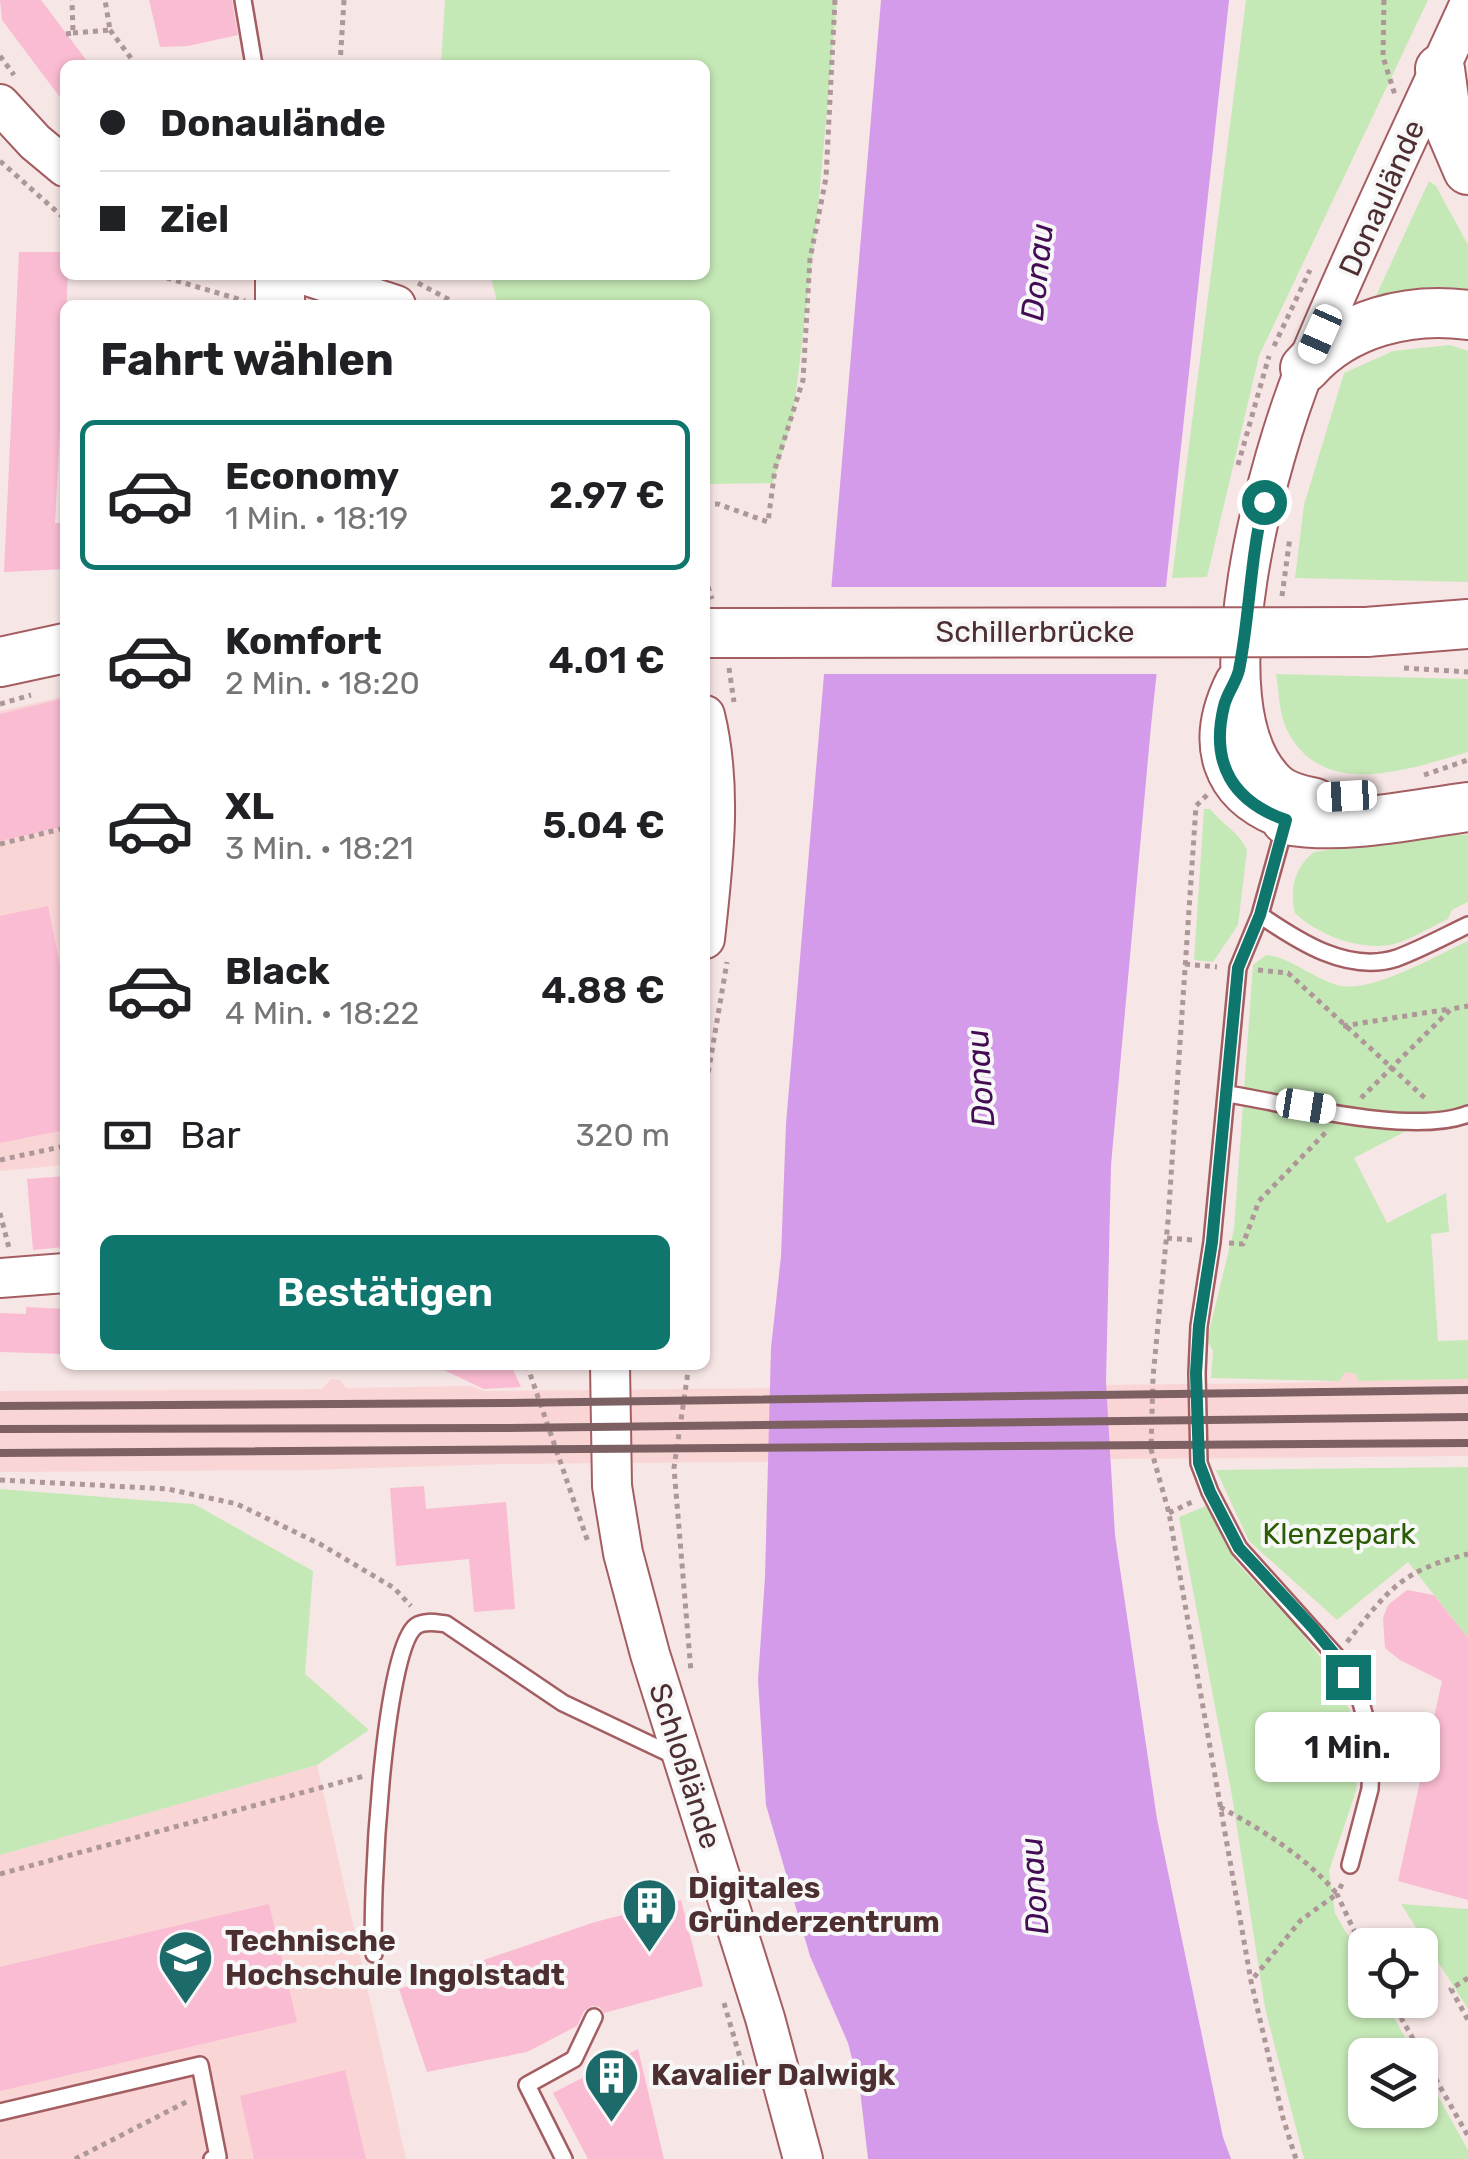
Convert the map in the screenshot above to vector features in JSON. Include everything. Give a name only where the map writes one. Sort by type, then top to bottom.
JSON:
[{"type":"main road","points":[[1440,69],[1446,121],[1468,170]]},
{"type":"main road","points":[[1305,368],[1332,341],[1374,324],[1421,313],[1468,315]]},
{"type":"main road","points":[[1377,648],[1468,624]]},
{"type":"main road","name":"Schillerbrücke","points":[[710,633],[1377,648]]},
{"type":"main road","points":[[1377,648],[1468,645]]},
{"type":"main road","name":"Schillerbrücke","points":[[710,647],[1377,648]]},
{"type":"main road","points":[[0,662],[60,649]]},
{"type":"main road","points":[[1293,800],[1468,780]]},
{"type":"main road","points":[[1293,800],[1316,825],[1468,807]]},
{"type":"street","name":"Donaulände","points":[[1238,674],[1256,532],[1305,368],[1468,7]]},
{"type":"street","points":[[0,104],[60,163]]},
{"type":"street","points":[[332,280],[404,293]]},
{"type":"street","points":[[1238,674],[1220,724],[1223,756],[1231,782],[1252,804],[1293,800]]},
{"type":"street","points":[[1238,674],[1248,727],[1264,765],[1293,800]]},
{"type":"street","points":[[710,748],[714,821],[710,873]]},
{"type":"street","points":[[0,1278],[60,1274]]},
{"type":"street","name":"Schloßlände","points":[[610,1370],[612,1486],[623,1553],[650,1654],[765,2018],[803,2159]]},
{"type":"lane","points":[[244,0],[253,60]]},
{"type":"lane","points":[[1293,800],[1260,915],[1238,968],[1212,1242],[1199,1326],[1199,1463],[1239,1548],[1336,1656],[1360,1699],[1372,1742],[1370,1789],[1350,1865]]},
{"type":"lane","points":[[1260,915],[1300,943],[1345,960],[1393,959],[1468,925]]},
{"type":"lane","points":[[1228,1094],[1411,1124],[1450,1121],[1468,1114]]},
{"type":"lane","points":[[374,1954],[372,1920],[383,1770],[394,1686],[406,1639],[415,1626],[425,1622],[446,1624],[563,1703],[683,1760]]},
{"type":"lane","points":[[564,2159],[527,2086],[574,2058],[594,2017]]},
{"type":"lane","points":[[0,2112],[200,2064],[216,2158]]},
{"type":"path","points":[[72,0],[70,34],[110,30]]},
{"type":"path","points":[[105,0],[110,30],[132,60]]},
{"type":"path","points":[[340,60],[344,0]]},
{"type":"path","points":[[710,504],[768,522],[775,469],[803,380],[810,259],[826,178],[835,0]]},
{"type":"path","points":[[1384,0],[1384,57],[1394,94]]},
{"type":"path","points":[[0,160],[60,215]]},
{"type":"path","points":[[186,280],[271,294]]},
{"type":"path","points":[[404,293],[436,300]]},
{"type":"path","points":[[1281,607],[1291,534]]},
{"type":"path","points":[[1377,648],[1468,672]]},
{"type":"path","points":[[1408,777],[1468,760]]},
{"type":"path","points":[[1231,782],[1201,798],[1196,806],[1150,1449],[1170,1513],[1251,1981],[1296,2159]]},
{"type":"path","points":[[0,844],[60,829]]},
{"type":"path","points":[[1185,964],[1288,972],[1450,1121]]},
{"type":"path","points":[[1343,1026],[1468,1006]]},
{"type":"path","points":[[1166,1238],[1243,1244],[1259,1200],[1451,1009]]},
{"type":"path","points":[[0,1160],[60,1147]]},
{"type":"path","points":[[530,1370],[591,1549]]},
{"type":"path","points":[[688,1370],[674,1468],[694,1686]]},
{"type":"path","points":[[0,1480],[168,1489],[237,1504],[320,1544],[394,1588],[425,1622]]},
{"type":"path","points":[[1170,1513],[1210,1492]]},
{"type":"path","points":[[1336,1656],[1389,1589],[1430,1564],[1468,1554]]},
{"type":"path","points":[[0,1874],[383,1770]]},
{"type":"path","points":[[1220,1807],[1316,1869],[1337,1894],[1353,1928]]},
{"type":"path","points":[[1251,1981],[1301,1920],[1337,1894],[1350,1865]]},
{"type":"path","points":[[1468,1978],[1451,1989],[1468,2020]]},
{"type":"path","points":[[1460,2006],[1468,2002]]},
{"type":"path","points":[[1401,2018],[1468,2136]]},
{"type":"path","points":[[75,2159],[206,2092]]},
{"type":"shaded area","points":[[60,697],[60,1165],[0,1171],[0,711]]},
{"type":"shaded area","points":[[1345,1371],[1356,1374],[1359,1381],[1468,1379],[1468,1456],[0,1472],[0,1391],[322,1389],[331,1379],[340,1380],[346,1388],[472,1386],[484,1391],[1290,1383],[1338,1381]]},
{"type":"shaded area","name":"Technische Hochschule Ingolstadt","points":[[317,1765],[406,2159],[0,2159],[0,1855]]},
{"type":"green space","points":[[445,0],[837,0],[817,219],[793,417],[773,483],[710,484],[710,300],[497,300],[491,280],[710,280],[710,60],[441,60]]},
{"type":"green space","points":[[1246,0],[1428,0],[1259,356],[1207,577],[1172,578]]},
{"type":"green space","points":[[1429,181],[1436,186],[1468,245],[1468,289],[1435,287],[1375,298]]},
{"type":"green space","points":[[1450,345],[1468,351],[1468,582],[1295,578],[1304,505],[1344,373],[1393,351]]},
{"type":"green space","points":[[1276,674],[1468,679],[1468,752],[1419,766],[1368,774],[1343,773],[1321,765],[1301,751],[1286,728]]},
{"type":"green space","points":[[1204,809],[1210,809],[1247,850],[1238,925],[1213,962],[1194,960]]},
{"type":"green space","points":[[1443,834],[1468,835],[1468,902],[1452,910],[1448,919],[1405,940],[1378,946],[1339,939],[1295,913],[1295,879],[1314,852]]},
{"type":"green space","points":[[1468,941],[1468,1103],[1354,1158],[1387,1223],[1446,1193],[1449,1232],[1431,1234],[1438,1341],[1468,1340],[1468,1379],[1358,1381],[1356,1374],[1345,1372],[1339,1381],[1211,1378],[1213,1351],[1207,1340],[1234,1229],[1253,965],[1266,955],[1275,957],[1328,982],[1351,987],[1403,972]]},
{"type":"green space","name":"Klenzepark","points":[[1468,1467],[1468,1638],[1408,1562],[1337,1620],[1249,1541],[1216,1470]]},
{"type":"green space","points":[[0,1489],[194,1504],[313,1571],[305,1674],[369,1730],[317,1765],[0,1855]]},
{"type":"green space","points":[[1206,1506],[1236,1562],[1296,1626],[1331,1671],[1353,1717],[1359,1755],[1356,1791],[1329,1871],[1335,1913],[1348,1936],[1348,2018],[1394,2018],[1405,2038],[1348,2038],[1348,2128],[1438,2128],[1438,2096],[1468,2150],[1468,2159],[1304,2159],[1265,2008],[1232,1796],[1179,1517]]},
{"type":"green space","points":[[1401,1904],[1468,1909],[1468,2009],[1438,1962],[1438,1928],[1416,1928]]},
{"type":"water","name":"Donau","points":[[881,0],[1229,0],[1151,726],[1111,1165],[1106,1383],[1115,1535],[1157,1819],[1223,2137],[1231,2159],[868,2159],[860,2090],[848,2043],[810,1956],[766,1805],[758,1680],[771,1348],[781,1256],[786,1124]]},
{"type":"pier","points":[[828,587],[1171,587],[1162,674],[821,674]]},
{"type":"building","points":[[0,0],[41,0],[86,60],[60,60],[60,97],[2,20]]},
{"type":"building","points":[[149,0],[232,0],[238,35],[188,46],[160,47]]},
{"type":"building","points":[[19,252],[60,252],[60,280],[68,280],[67,300],[60,300],[55,523],[60,523],[60,569],[4,572]]},
{"type":"building","points":[[60,699],[60,827],[0,841],[0,714]]},
{"type":"building","points":[[48,906],[60,965],[60,1131],[0,1143],[0,916]]},
{"type":"building","points":[[60,1176],[60,1247],[33,1250],[27,1179]]},
{"type":"building","points":[[26,1307],[60,1309],[60,1354],[0,1352],[0,1313],[26,1314]]},
{"type":"building","points":[[444,1370],[513,1370],[521,1387],[484,1389]]},
{"type":"building","points":[[424,1486],[426,1509],[506,1502],[515,1609],[474,1612],[469,1559],[396,1566],[390,1488]]},
{"type":"building","points":[[1407,1590],[1434,1595],[1468,1638],[1468,1900],[1398,1881],[1442,1681],[1385,1648],[1383,1618],[1388,1605]]},
{"type":"building","points":[[681,1900],[703,1986],[604,2013],[600,2007],[592,2006],[584,2011],[577,2026],[527,2052],[427,2072],[399,1989],[595,1922]]},
{"type":"building","points":[[269,1904],[297,2022],[0,2091],[0,1967]]},
{"type":"building","name":"Kavalier Dalwigk","points":[[638,2049],[664,2159],[588,2159],[553,2093]]},
{"type":"building","points":[[345,2070],[366,2159],[254,2159],[240,2096]]},
{"type":"railway","points":[[0,1406],[1468,1390]]},
{"type":"railway","points":[[0,1429],[503,1428],[1468,1417]]},
{"type":"railway","points":[[0,1453],[1468,1443]]},
{"type":"place","name":"Digitales Gründerzentrum","points":[[649,1954]]},
{"type":"place","name":"Technische Hochschule Ingolstadt","points":[[186,2007]]},
{"type":"place","name":"Kavalier Dalwigk","points":[[612,2124]]},
{"type":"route","points":[[1264,502],[1250,568],[1238,674],[1220,724],[1221,746],[1225,767],[1241,796],[1263,812],[1286,820],[1260,915],[1238,968],[1212,1242],[1199,1326],[1199,1463],[1239,1548],[1313,1628],[1348,1677]]}]
